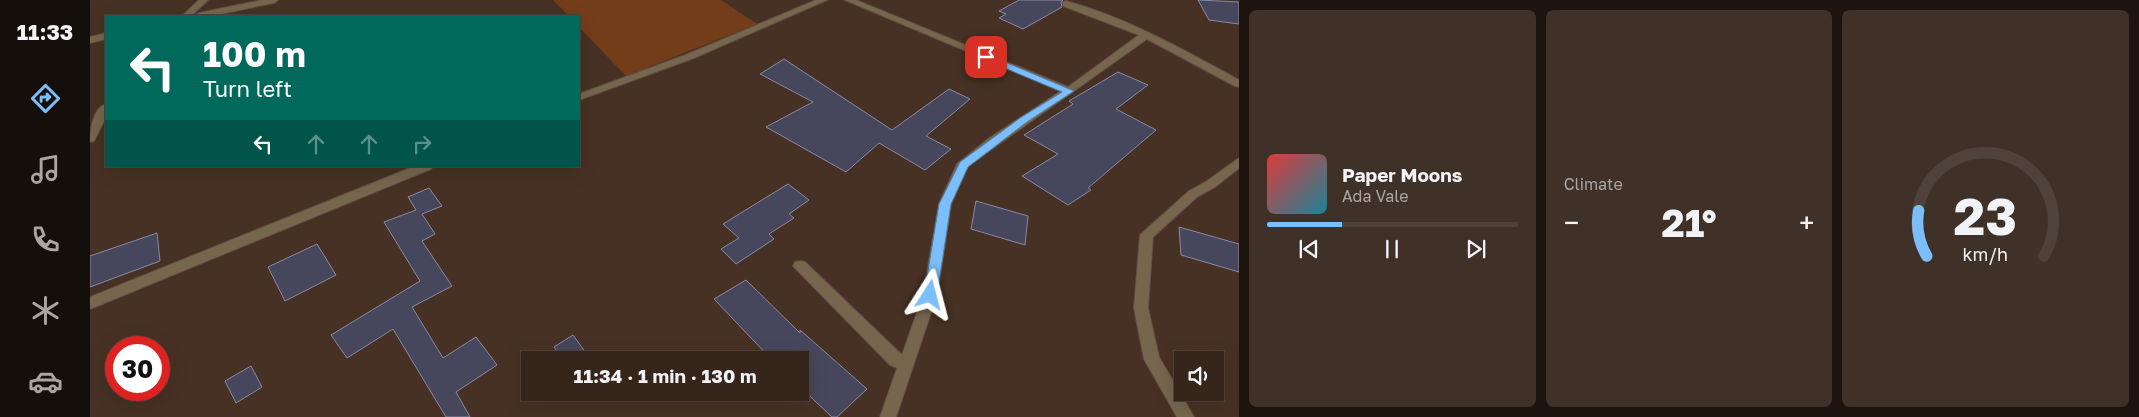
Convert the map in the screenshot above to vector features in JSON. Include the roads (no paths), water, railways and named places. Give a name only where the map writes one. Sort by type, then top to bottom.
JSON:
[{"type":"street","points":[[187,15],[204,0]]},
{"type":"street","points":[[204,15],[274,0]]},
{"type":"street","points":[[580,97],[691,56],[823,0]]},
{"type":"street","points":[[849,0],[1069,91]]},
{"type":"street","points":[[1066,4],[1122,24],[1146,35],[1239,84]]},
{"type":"street","points":[[888,417],[930,295],[945,204],[963,164],[1146,35]]},
{"type":"street","points":[[90,40],[105,36]]},
{"type":"street","points":[[90,138],[105,109]]},
{"type":"street","points":[[1186,417],[1152,359],[1141,308],[1147,235],[1193,194],[1211,184],[1239,162]]},
{"type":"street","points":[[90,303],[373,186],[424,167]]},
{"type":"street","points":[[800,266],[895,360],[907,364]]}]
